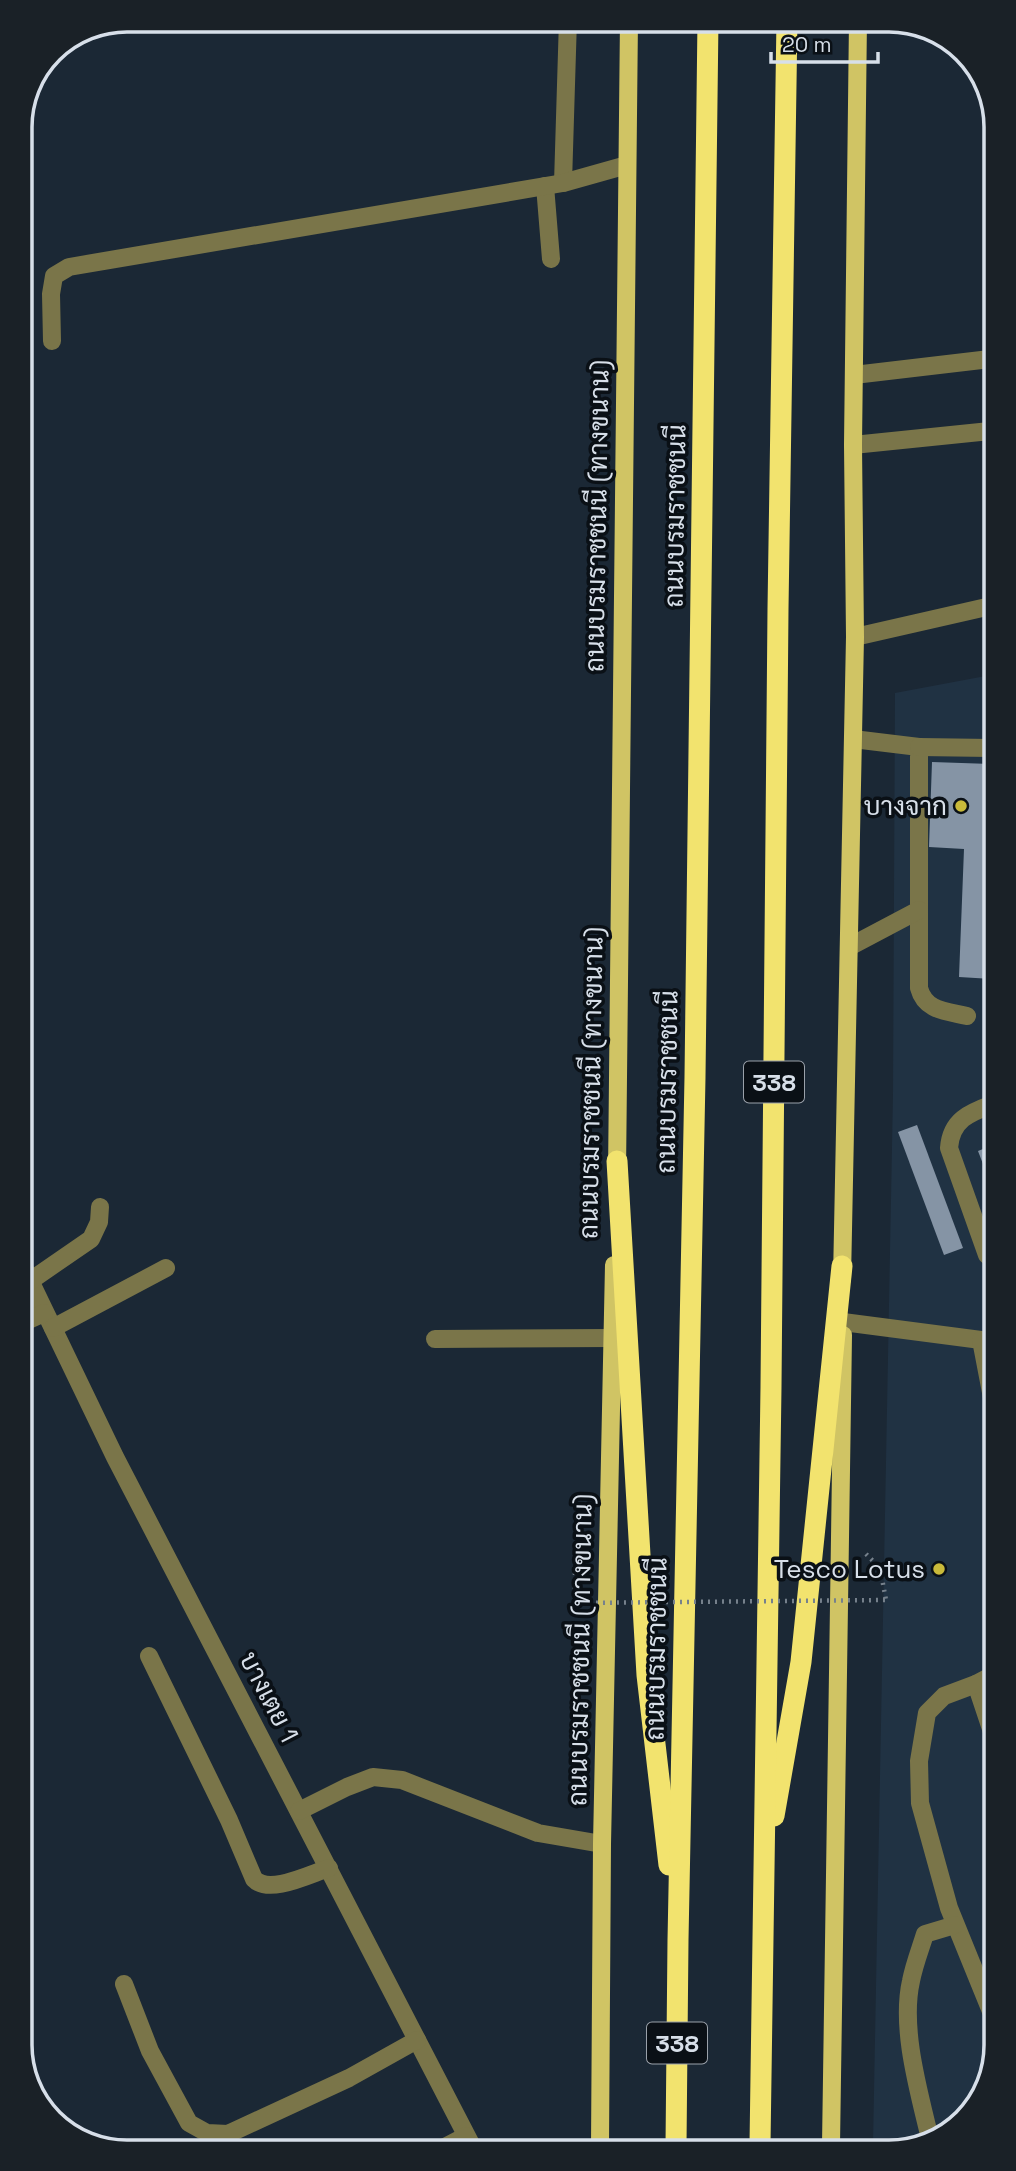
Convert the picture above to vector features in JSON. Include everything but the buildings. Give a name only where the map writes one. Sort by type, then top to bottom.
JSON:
[{"type":"highway","name":"ถนนบรมราชชนนี","points":[[676,2140],[695,1077],[708,32]]},
{"type":"highway","name":"338","points":[[760,2140],[787,32]]},
{"type":"highway","points":[[617,1161],[647,1675],[678,1940]]},
{"type":"highway","points":[[763,1884],[801,1662],[842,1266]]},
{"type":"main road","name":"ถนนบรมราชชนนี (ทางขนาน)","points":[[600,2140],[602,1844],[617,1161],[629,32]]},
{"type":"main road","points":[[831,2140],[841,1539],[842,1266],[855,637],[853,445],[858,32]]},
{"type":"street","points":[[551,259],[554,184],[567,32]]},
{"type":"street","points":[[52,341],[51,294],[54,276],[69,267],[554,184],[627,164]]},
{"type":"street","points":[[854,375],[984,360]]},
{"type":"street","points":[[853,445],[984,432]]},
{"type":"street","points":[[855,637],[984,608]]},
{"type":"street","points":[[853,739],[919,747],[984,748]]},
{"type":"street","points":[[919,747],[919,988],[921,998],[929,1007],[967,1016]]},
{"type":"street","points":[[849,947],[919,910]]},
{"type":"street","points":[[984,1109],[960,1121],[950,1132],[949,1148],[984,1247]]},
{"type":"street","points":[[32,1273],[91,1239],[99,1222],[100,1207]]},
{"type":"street","points":[[32,1322],[49,1321],[166,1268]]},
{"type":"street","name":"บางเตย 1","points":[[32,1288],[115,1457],[469,2139]]},
{"type":"street","points":[[843,1322],[984,1340]]},
{"type":"street","points":[[435,1339],[613,1338]]},
{"type":"street","points":[[149,1656],[254,1879],[259,1884],[272,1887],[330,1868]]},
{"type":"street","points":[[984,1680],[944,1696],[927,1713],[919,1761],[920,1803],[956,1925],[984,1994]]},
{"type":"street","points":[[976,1684],[984,1708]]},
{"type":"street","points":[[299,1811],[373,1777],[402,1780],[538,1833],[602,1844]]},
{"type":"street","points":[[928,2131],[913,2070],[909,2024],[910,1983],[925,1934],[956,1925]]},
{"type":"street","points":[[124,1984],[150,2050],[189,2123],[207,2133],[228,2134],[349,2078],[417,2039]]},
{"type":"path","points":[[575,1603],[886,1600],[880,1568],[868,1556],[841,1539]]},
{"type":"shaded area","name":"Tesco Lotus","points":[[984,676],[984,2044],[983,2063],[975,2086],[957,2112],[926,2132],[908,2138],[873,2140],[893,1094],[895,693]]},
{"type":"place","name":"บางจาก","points":[[961,806]]},
{"type":"place","name":"Tesco Lotus","points":[[939,1569]]}]
